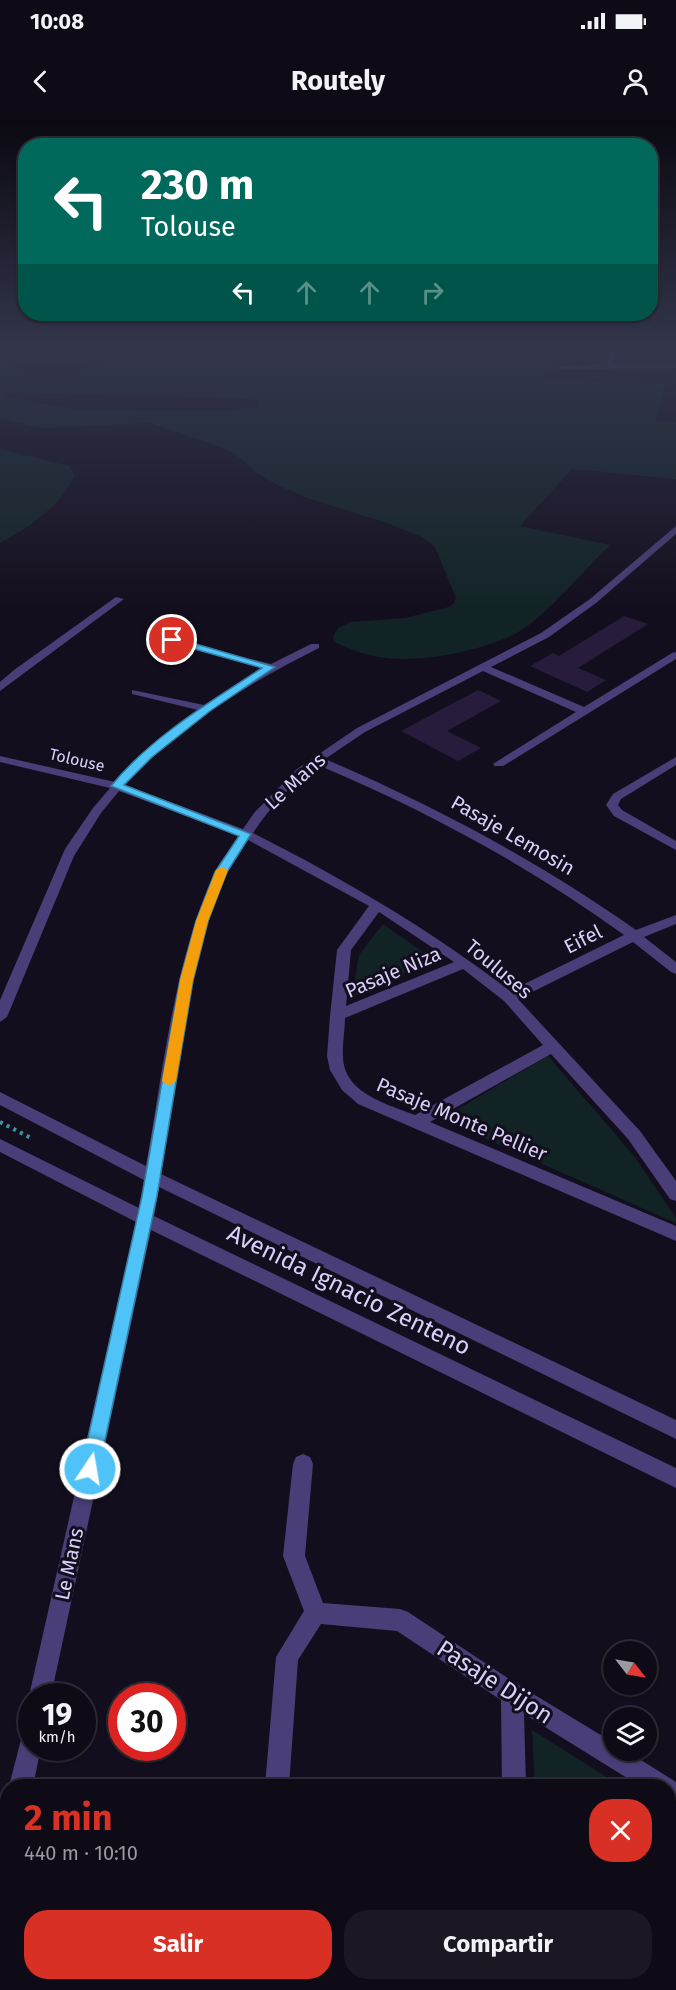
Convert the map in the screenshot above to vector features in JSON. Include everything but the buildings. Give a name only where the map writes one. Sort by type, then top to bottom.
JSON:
[{"type":"street","name":"Le Mans","points":[[43,1683],[145,1218],[187,980],[202,921],[221,872],[272,798],[317,760],[361,730],[545,635],[593,601],[676,529]]},
{"type":"street","points":[[0,688],[18,672],[119,598]]},
{"type":"street","points":[[172,640],[270,667]]},
{"type":"street","points":[[0,1017],[74,844],[92,816],[116,786],[148,755],[206,709],[270,667],[315,646]]},
{"type":"street","points":[[499,764],[676,655]]},
{"type":"street","points":[[483,667],[584,711]]},
{"type":"street","points":[[136,692],[206,709]]},
{"type":"street","name":"Tolouse","points":[[0,759],[116,786],[246,834]]},
{"type":"street","name":"Pasaje Lemosin","points":[[317,760],[399,794],[481,836],[560,884],[676,969]]},
{"type":"street","points":[[676,760],[617,797],[612,805],[618,813],[676,846]]},
{"type":"street","name":"Touluses","points":[[246,834],[332,878],[377,905],[464,963],[509,998],[634,1135],[676,1194]]},
{"type":"street","name":"Pasaje Monte Pellier","points":[[377,905],[344,950],[334,1056],[338,1073],[343,1081],[363,1100],[676,1234]]},
{"type":"street","name":"Eifel","points":[[509,998],[634,936],[676,919]]},
{"type":"street","name":"Pasaje Niza","points":[[337,1016],[464,963]]},
{"type":"street","points":[[416,1122],[553,1046]]},
{"type":"street","name":"Avenida Ignacio Zenteno","points":[[0,1098],[153,1177],[676,1430]]},
{"type":"street","name":"Avenida Ignacio Zenteno","points":[[0,1144],[145,1218],[676,1478]]},
{"type":"street","points":[[278,1779],[287,1657],[316,1613],[294,1556],[303,1464]]},
{"type":"street","name":"Pasaje Dijon","points":[[316,1613],[400,1620],[512,1694],[650,1779]]},
{"type":"street","points":[[512,1694],[514,1779]]},
{"type":"street","points":[[23,1779],[26,1761]]},
{"type":"shaded area","points":[[187,435],[676,435],[676,479],[572,469],[520,526],[610,545],[566,591],[520,631],[491,644],[436,657],[386,658],[346,647],[334,642],[333,637],[338,628],[351,622],[405,618],[449,607],[454,603],[456,598],[435,547],[422,537],[387,523],[310,499],[277,485],[256,472],[234,453]]},
{"type":"shaded area","points":[[0,449],[69,466],[75,475],[62,496],[44,515],[0,543]]},
{"type":"shaded area","points":[[383,924],[434,960],[352,997],[359,955]]},
{"type":"shaded area","points":[[548,1056],[634,1156],[676,1218],[676,1223],[441,1119]]},
{"type":"shaded area","points":[[532,1730],[610,1779],[535,1779]]},
{"type":"slow traffic","points":[[169,1081],[187,980],[202,921],[222,870]]},
{"type":"route","points":[[90,1469],[150,1196],[187,980],[202,921],[221,872],[246,834],[116,786],[148,755],[206,709],[270,667],[172,640]]}]
